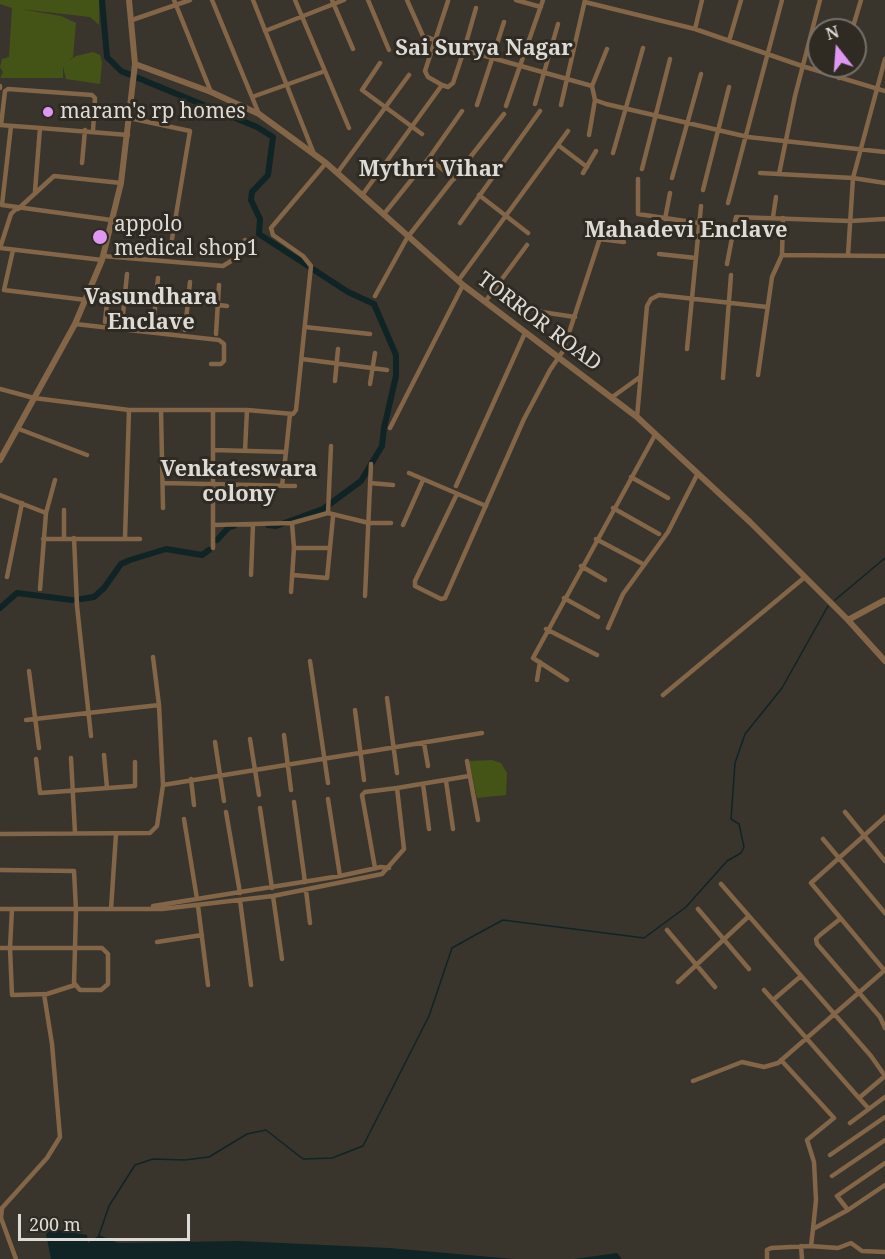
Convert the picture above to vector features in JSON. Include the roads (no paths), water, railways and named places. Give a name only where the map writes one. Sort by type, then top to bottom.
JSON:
[{"type":"street","points":[[0,460],[75,324],[91,290],[102,258],[121,183],[128,135],[135,64],[129,0]]},
{"type":"street","points":[[132,20],[175,3],[190,0]]},
{"type":"street","points":[[212,0],[259,114]]},
{"type":"street","points":[[253,0],[314,154]]},
{"type":"street","points":[[295,0],[349,128]]},
{"type":"street","points":[[265,31],[333,2],[344,0]]},
{"type":"street","points":[[368,0],[389,50]]},
{"type":"street","points":[[407,0],[419,31],[437,42],[592,86]]},
{"type":"street","points":[[516,0],[541,7]]},
{"type":"street","points":[[506,106],[543,0]]},
{"type":"street","points":[[695,29],[702,0]]},
{"type":"street","points":[[729,41],[741,0]]},
{"type":"street","points":[[728,203],[748,137],[783,0]]},
{"type":"street","points":[[779,174],[802,66],[820,0]]},
{"type":"street","points":[[856,18],[861,0]]},
{"type":"street","points":[[448,1],[437,42],[425,71],[428,77],[448,87],[453,83],[476,8]]},
{"type":"street","points":[[561,105],[565,79],[585,1],[695,29],[807,68]]},
{"type":"street","points":[[333,2],[352,48]]},
{"type":"street","points":[[175,3],[211,92]]},
{"type":"street","points":[[477,105],[504,22]]},
{"type":"street","points":[[535,104],[558,24]]},
{"type":"street","points":[[613,153],[643,48]]},
{"type":"street","points":[[589,135],[595,100],[592,86],[607,49]]},
{"type":"street","points":[[642,169],[670,59]]},
{"type":"street","points":[[848,255],[853,178],[885,59]]},
{"type":"street","points":[[380,63],[362,89],[422,134]]},
{"type":"street","name":"TORROR ROAD","points":[[135,64],[211,92],[259,114],[338,172],[460,283],[637,417],[805,577],[885,661]]},
{"type":"street","points":[[252,97],[326,71]]},
{"type":"street","points":[[672,178],[701,74]]},
{"type":"street","points":[[338,172],[409,75]]},
{"type":"street","points":[[839,78],[885,91]]},
{"type":"street","points":[[363,194],[410,126],[442,85]]},
{"type":"street","points":[[703,190],[729,87]]},
{"type":"street","points":[[93,131],[94,96],[8,89],[5,91],[1,125],[128,135]]},
{"type":"street","points":[[595,100],[748,137],[885,152]]},
{"type":"street","points":[[384,214],[429,159],[462,111]]},
{"type":"street","points":[[460,223],[540,111]]},
{"type":"street","points":[[375,296],[408,238],[504,114]]},
{"type":"street","points":[[129,118],[190,131],[172,239]]},
{"type":"street","points":[[10,126],[2,205],[17,209],[111,220]]},
{"type":"street","points":[[35,191],[40,128]]},
{"type":"street","points":[[82,163],[84,130]]},
{"type":"street","points":[[390,428],[460,283],[568,131]]},
{"type":"street","points":[[558,145],[587,167]]},
{"type":"street","points":[[0,151],[8,155]]},
{"type":"street","points":[[583,173],[596,151]]},
{"type":"street","points":[[0,157],[8,155]]},
{"type":"street","points":[[429,159],[454,179]]},
{"type":"street","points":[[0,389],[34,398],[129,410],[247,410],[290,414],[296,410],[311,266],[303,255],[273,235],[271,228],[326,163]]},
{"type":"street","points":[[760,173],[853,178],[885,183]]},
{"type":"street","points":[[121,183],[54,176],[11,214],[0,248],[223,267],[236,258],[245,240]]},
{"type":"street","points":[[638,179],[636,212],[665,219],[732,228]]},
{"type":"street","points":[[665,219],[670,192]]},
{"type":"street","points":[[479,195],[528,233]]},
{"type":"street","points":[[773,218],[776,197]]},
{"type":"street","points":[[687,349],[701,206]]},
{"type":"street","points":[[727,264],[732,228],[736,217],[850,221],[885,219]]},
{"type":"street","points":[[758,375],[772,277],[782,255],[783,219]]},
{"type":"street","points":[[456,494],[415,581],[415,586],[437,598],[445,598],[524,420],[563,351],[604,226]]},
{"type":"street","points":[[599,239],[624,242]]},
{"type":"street","points":[[485,302],[527,245]]},
{"type":"street","points":[[13,250],[2,289],[86,300]]},
{"type":"street","points":[[659,254],[696,258]]},
{"type":"street","points":[[782,255],[885,256]]},
{"type":"street","points":[[122,324],[127,274]]},
{"type":"street","points":[[723,378],[731,275]]},
{"type":"street","points":[[153,328],[158,278]]},
{"type":"street","points":[[185,330],[190,282]]},
{"type":"street","points":[[216,334],[219,285]]},
{"type":"street","points":[[91,290],[227,306]]},
{"type":"street","points":[[105,322],[108,292]]},
{"type":"street","points":[[637,417],[648,303],[659,295],[767,307]]},
{"type":"street","points":[[535,312],[575,317]]},
{"type":"street","points":[[75,324],[219,340],[224,344],[224,361],[220,364],[211,364]]},
{"type":"street","points":[[305,327],[370,334]]},
{"type":"street","points":[[456,486],[525,333]]},
{"type":"street","points":[[335,381],[338,349]]},
{"type":"street","points":[[370,384],[375,353]]},
{"type":"street","points":[[302,359],[387,370]]},
{"type":"street","points":[[611,398],[640,377]]},
{"type":"street","points":[[125,538],[129,410]]},
{"type":"street","points":[[161,410],[163,507]]},
{"type":"street","points":[[213,410],[213,548]]},
{"type":"street","points":[[245,451],[247,410]]},
{"type":"street","points":[[282,486],[290,414]]},
{"type":"street","points":[[19,429],[87,455]]},
{"type":"street","points":[[567,680],[533,658],[546,629],[655,435]]},
{"type":"street","points":[[293,575],[327,578],[330,548],[331,446]]},
{"type":"street","points":[[213,450],[286,452]]},
{"type":"street","points":[[365,596],[371,464]]},
{"type":"street","points":[[409,473],[486,506]]},
{"type":"street","points":[[608,628],[623,594],[668,532],[698,473]]},
{"type":"street","points":[[631,477],[668,498]]},
{"type":"street","points":[[40,589],[46,513],[55,480]]},
{"type":"street","points":[[403,525],[423,480]]},
{"type":"street","points":[[163,483],[295,486]]},
{"type":"street","points":[[370,483],[393,484]]},
{"type":"street","points":[[0,495],[46,513]]},
{"type":"street","points":[[7,577],[22,503]]},
{"type":"street","points":[[613,508],[659,534]]},
{"type":"street","points":[[64,510],[64,538]]},
{"type":"street","points":[[213,525],[292,523],[330,515],[369,523],[391,523]]},
{"type":"street","points":[[291,592],[294,548],[292,523]]},
{"type":"street","points":[[251,575],[253,525]]},
{"type":"street","points":[[74,538],[77,606],[91,736]]},
{"type":"street","points":[[43,539],[140,539]]},
{"type":"street","points":[[596,539],[641,563]]},
{"type":"street","points":[[294,548],[330,548]]},
{"type":"street","points":[[581,566],[605,580]]},
{"type":"street","points":[[663,695],[805,577]]},
{"type":"street","points":[[564,598],[598,616]]},
{"type":"street","points":[[848,620],[885,600]]},
{"type":"street","points":[[546,629],[597,655]]},
{"type":"street","points":[[0,834],[154,832],[157,826],[163,785],[159,705],[153,657]]},
{"type":"street","points":[[310,661],[328,783]]},
{"type":"street","points":[[537,680],[540,662]]},
{"type":"street","points":[[29,671],[39,748]]},
{"type":"street","points":[[387,698],[397,773]]},
{"type":"street","points":[[26,720],[159,705]]},
{"type":"street","points":[[355,711],[364,780]]},
{"type":"street","points":[[163,785],[482,733]]},
{"type":"street","points":[[284,735],[291,790]]},
{"type":"street","points":[[250,739],[259,795]]},
{"type":"street","points":[[215,742],[224,801]]},
{"type":"street","points":[[424,742],[428,766]]},
{"type":"street","points":[[104,755],[107,788]]},
{"type":"street","points":[[70,758],[75,833]]},
{"type":"street","points":[[36,759],[40,793],[135,786],[135,762]]},
{"type":"street","points":[[467,761],[478,820]]},
{"type":"street","points":[[375,868],[362,795],[365,792],[469,776]]},
{"type":"street","points":[[191,779],[194,805]]},
{"type":"street","points":[[446,781],[453,829]]},
{"type":"street","points":[[423,784],[429,829]]},
{"type":"street","points":[[150,907],[162,909],[198,906],[273,896],[382,874],[402,853],[404,844],[398,788]]},
{"type":"street","points":[[328,799],[340,876]]},
{"type":"street","points":[[294,802],[305,882]]},
{"type":"street","points":[[260,808],[272,888]]},
{"type":"street","points":[[226,812],[240,893]]},
{"type":"street","points":[[845,812],[885,861]]},
{"type":"street","points":[[693,1081],[742,1062],[764,1067],[781,1060],[885,970],[811,883],[885,817]]},
{"type":"street","points":[[184,819],[197,899]]},
{"type":"street","points":[[111,909],[116,834]]},
{"type":"street","points":[[823,839],[885,913]]},
{"type":"street","points":[[0,909],[76,910],[150,907],[290,885],[375,868],[390,868]]},
{"type":"street","points":[[0,870],[70,869],[76,875],[75,948],[75,985],[80,990],[105,988],[108,984],[108,954],[102,948],[75,948],[0,948]]},
{"type":"street","points":[[357,872],[359,880]]},
{"type":"street","points":[[721,884],[872,1056],[885,1076],[861,1096]]},
{"type":"street","points":[[290,885],[291,892]]},
{"type":"street","points":[[306,890],[310,922]]},
{"type":"street","points":[[273,896],[282,959]]},
{"type":"street","points":[[218,897],[219,903]]},
{"type":"street","points":[[240,900],[251,985]]},
{"type":"street","points":[[198,906],[208,985]]},
{"type":"street","points":[[12,909],[10,948],[12,995],[44,994],[75,985]]},
{"type":"street","points":[[698,909],[749,969]]},
{"type":"street","points":[[678,982],[749,916]]},
{"type":"street","points":[[840,919],[820,935],[817,944],[880,1017],[885,1028]]},
{"type":"street","points":[[667,930],[715,987]]},
{"type":"street","points":[[157,942],[201,935]]},
{"type":"street","points":[[773,1000],[801,976]]},
{"type":"street","points":[[764,990],[861,1096],[869,1109]]},
{"type":"street","points":[[16,1259],[1,1218],[2,1208],[47,1158],[60,1137],[52,1044],[44,994]]},
{"type":"street","points":[[781,1060],[834,1119],[807,1140],[814,1162],[816,1200],[811,1246]]},
{"type":"street","points":[[850,1123],[885,1097]]},
{"type":"street","points":[[830,1155],[885,1117]]},
{"type":"street","points":[[832,1176],[885,1140]]},
{"type":"street","points":[[848,1210],[837,1196],[885,1162]]},
{"type":"street","points":[[813,1229],[848,1210],[885,1185]]},
{"type":"street","points":[[767,1259],[767,1250],[771,1248],[811,1246],[837,1248],[851,1243],[862,1251],[885,1252]]},
{"type":"street","points":[[801,1246],[802,1259]]},
{"type":"water","points":[[52,1229],[87,1235],[88,1243],[99,1235],[118,1243],[239,1241],[389,1248],[514,1259],[51,1259],[46,1234]]},
{"type":"water","points":[[617,1253],[622,1259],[574,1259]]},
{"type":"waterway","points":[[102,0],[107,57],[121,71],[257,127],[273,137],[268,175],[252,192],[251,200],[260,219],[259,234],[348,292],[374,304],[396,355],[396,376],[382,446],[361,481],[323,509],[276,526],[268,525]]},
{"type":"waterway","points":[[217,540],[229,527],[234,526]]},
{"type":"waterway","points":[[81,599],[94,597],[104,588],[121,564],[130,560],[166,549],[202,555],[209,550]]},
{"type":"waterway","points":[[835,600],[885,558]]},
{"type":"waterway","points":[[0,608],[17,593],[72,600]]},
{"type":"waterway","points":[[99,1235],[109,1206],[135,1165],[153,1159],[185,1160],[209,1157],[247,1134],[266,1130],[303,1159],[332,1158],[363,1146],[429,1016],[452,948],[477,934],[503,920],[644,938],[686,907],[727,861],[741,853],[744,847],[739,824],[731,819],[735,763],[745,734],[782,688],[828,606]]},
{"type":"place","name":"maram's rp homes","points":[[48,112]]},
{"type":"place","name":"appolo medical shop1","points":[[100,237]]},
{"type":"district","name":"Sai Surya Nagar","points":[[484,49]]},
{"type":"district","name":"Mythri Vihar","points":[[431,170]]},
{"type":"district","name":"Mahadevi Enclave","points":[[686,231]]},
{"type":"district","name":"Vasundhara Enclave","points":[[151,310]]},
{"type":"district","name":"Venkateswara colony","points":[[239,482]]}]
